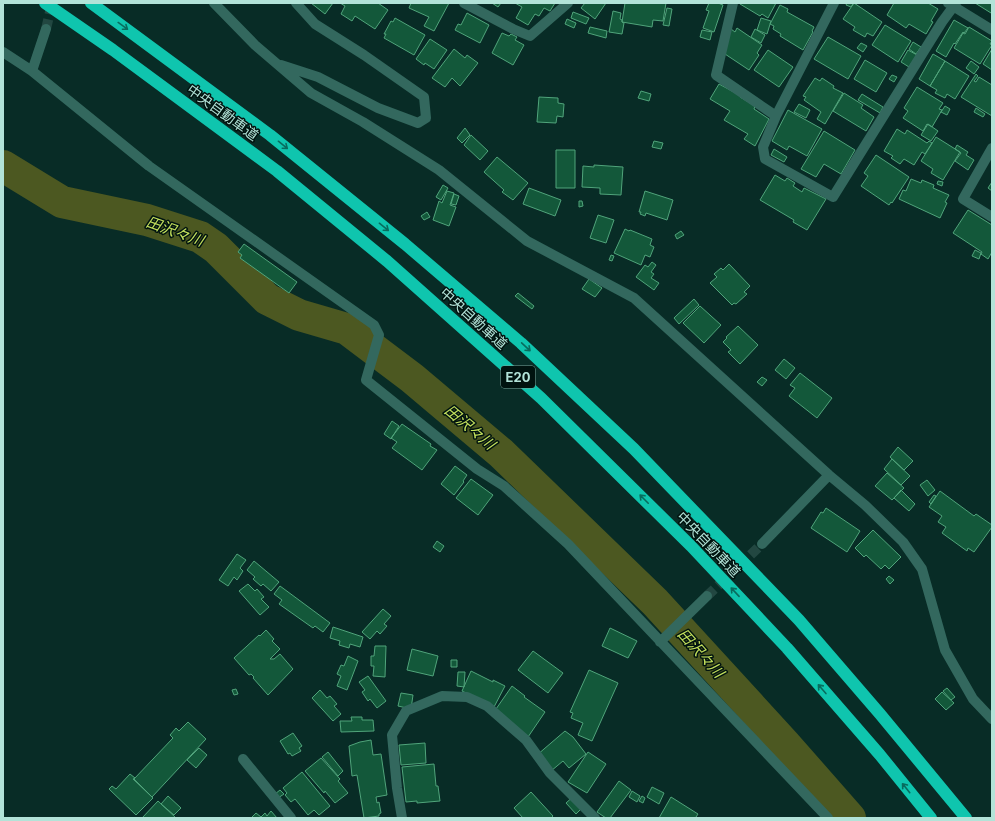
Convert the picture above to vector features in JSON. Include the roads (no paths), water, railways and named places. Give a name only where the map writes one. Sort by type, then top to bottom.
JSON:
[{"type":"highway","name":"中央自動車道","points":[[45,3],[113,50],[277,171],[387,261],[541,398],[691,546],[787,648],[880,755],[931,818]]},
{"type":"highway","name":"中央自動車道","points":[[91,3],[270,135],[405,244],[521,343],[618,433],[799,620],[880,714],[966,818]]},
{"type":"street","points":[[214,3],[255,45],[311,93],[363,122],[439,170],[527,241],[634,298],[865,506],[903,542],[922,569],[945,650],[973,699],[992,719]]},
{"type":"street","points":[[278,64],[318,77],[378,108],[418,123],[426,118],[424,97],[364,55],[315,24],[296,3]]},
{"type":"street","points":[[464,3],[513,29],[530,36],[568,3]]},
{"type":"street","points":[[733,3],[716,75],[776,116]]},
{"type":"street","points":[[834,3],[776,116],[763,148],[765,159],[834,197],[952,4],[992,30]]},
{"type":"street","points":[[32,71],[46,29]]},
{"type":"street","points":[[3,52],[32,71],[149,166],[374,325],[379,335],[366,380],[477,469],[504,486],[568,544],[828,818]]},
{"type":"street","points":[[992,148],[963,199],[992,217]]},
{"type":"street","points":[[762,544],[829,475]]},
{"type":"street","points":[[660,642],[707,596]]},
{"type":"street","points":[[402,818],[397,788],[392,735],[406,711],[442,696],[467,697],[487,706],[526,740],[550,773],[595,818]]},
{"type":"street","points":[[243,759],[290,818]]},
{"type":"waterway","name":"田沢々川","points":[[3,166],[62,202],[147,220],[200,237],[216,248],[267,299],[299,315],[347,329],[412,378],[501,453],[655,602],[785,744],[850,818]]},
{"type":"tunnel","points":[[46,29],[52,3]]},
{"type":"tunnel","points":[[707,596],[762,544]]}]
